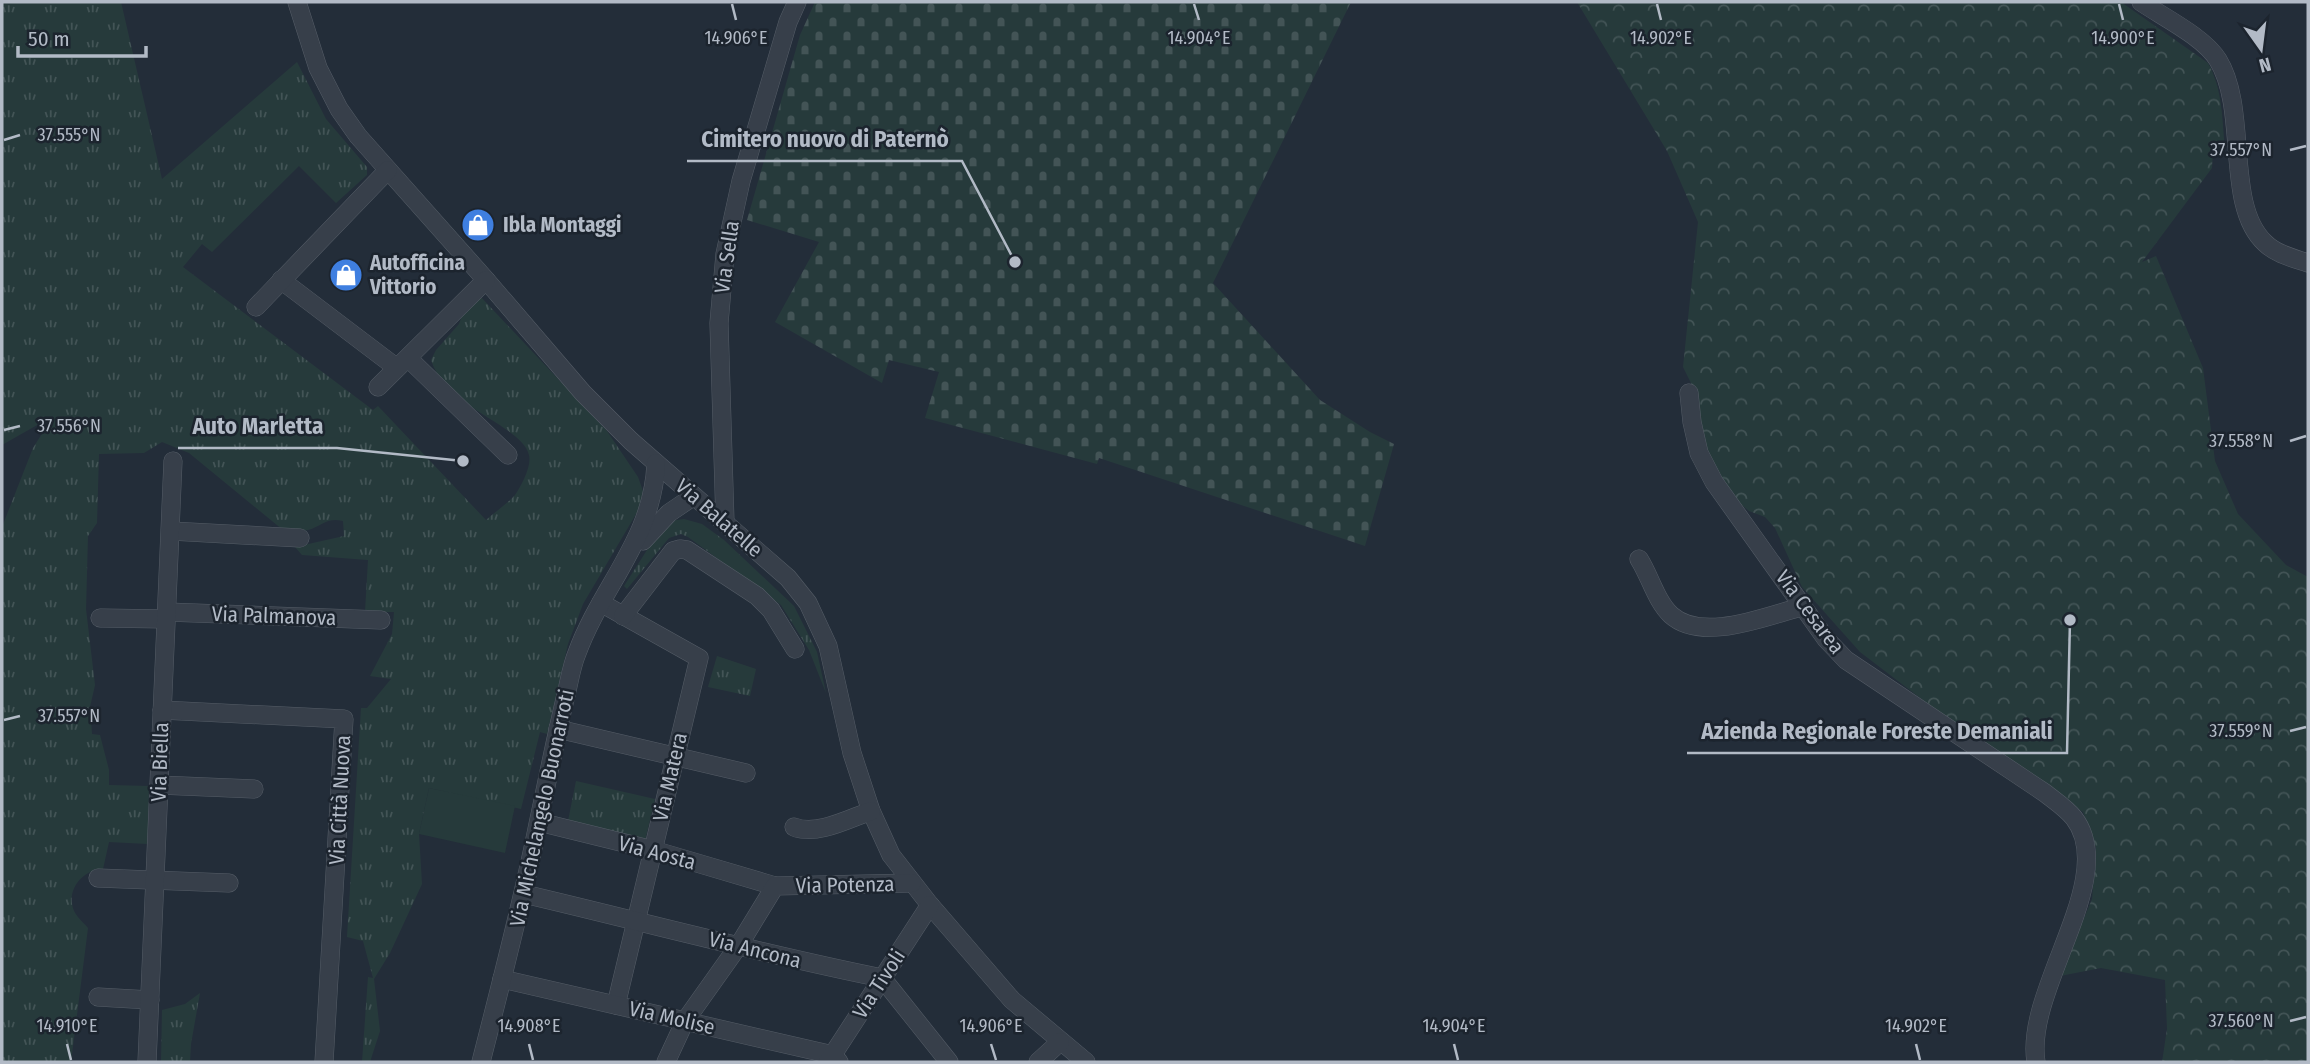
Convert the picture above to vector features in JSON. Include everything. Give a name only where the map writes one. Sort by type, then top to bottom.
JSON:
[{"type":"street","name":"Via Balatelle","points":[[297,2],[318,68],[339,108],[358,136],[583,393],[656,463],[788,578],[808,603],[820,625],[836,677],[852,753],[871,811],[891,855],[1012,1000],[1086,1062]]},
{"type":"street","name":"Via Sella","points":[[724,522],[719,323],[725,254],[741,181],[788,22],[797,2]]},
{"type":"street","points":[[2141,2],[2204,44],[2217,58],[2232,96],[2244,198],[2254,231],[2266,245],[2282,254],[2308,262]]},
{"type":"street","points":[[256,307],[388,170]]},
{"type":"street","points":[[281,280],[403,363],[508,455]]},
{"type":"street","points":[[378,387],[486,280]]},
{"type":"street","name":"Via Cesarea","points":[[1689,393],[1699,453],[1714,482],[1786,581],[1801,607],[1846,660],[2045,793],[2070,813],[2078,824],[2086,854],[2086,877],[2043,1003],[2035,1045],[2036,1062]]},
{"type":"street","name":"Via Biella","points":[[146,1062],[173,461]]},
{"type":"street","points":[[625,562],[650,508],[656,463]]},
{"type":"street","points":[[625,562],[659,522],[680,503],[694,496]]},
{"type":"street","points":[[171,531],[300,538]]},
{"type":"street","points":[[623,616],[673,551],[680,548],[757,596],[771,610],[795,649]]},
{"type":"street","points":[[1639,559],[1670,614],[1692,627],[1710,628],[1736,624],[1801,607]]},
{"type":"street","name":"Via Michelangelo Buonarroti","points":[[486,1060],[576,654],[625,562]]},
{"type":"street","name":"Via Matera","points":[[601,603],[699,658],[616,1005]]},
{"type":"street","name":"Via Palmanova","points":[[100,618],[167,616],[381,620]]},
{"type":"street","name":"Via Città Nuova","points":[[162,710],[344,719],[324,1062]]},
{"type":"street","points":[[558,729],[746,772]]},
{"type":"street","points":[[159,785],[254,789]]},
{"type":"street","points":[[794,827],[803,831],[821,828],[871,811]]},
{"type":"street","name":"Via Aosta","points":[[538,822],[653,850],[775,886]]},
{"type":"street","points":[[98,878],[229,883]]},
{"type":"street","name":"Via Potenza","points":[[666,1062],[685,1021],[775,886],[912,883]]},
{"type":"street","name":"Via Ancona","points":[[524,894],[802,962],[882,978]]},
{"type":"street","name":"Via Tivoli","points":[[833,1060],[930,905]]},
{"type":"street","points":[[882,978],[948,1062]]},
{"type":"street","name":"Via Molise","points":[[502,979],[685,1021],[833,1060]]},
{"type":"street","points":[[98,998],[150,1000]]},
{"type":"street","points":[[1038,1062],[1060,1042]]},
{"type":"green space","points":[[2,2],[121,2],[162,179],[297,62],[326,119],[367,167],[367,175],[336,203],[299,166],[212,252],[202,244],[183,267],[373,410],[378,406],[486,520],[515,495],[527,470],[529,455],[513,434],[452,391],[431,360],[436,350],[459,324],[463,313],[479,295],[607,431],[638,477],[643,491],[639,509],[583,604],[568,644],[547,734],[540,732],[521,809],[429,788],[419,834],[422,884],[390,953],[374,979],[380,1031],[370,1062],[362,1062],[368,977],[373,978],[363,941],[347,937],[361,708],[367,708],[391,679],[370,676],[392,634],[394,612],[365,612],[368,560],[302,555],[295,547],[344,536],[343,521],[329,521],[305,531],[283,530],[189,453],[162,442],[144,453],[99,454],[97,523],[88,536],[86,609],[95,685],[90,707],[92,734],[100,735],[109,770],[109,785],[149,786],[148,844],[109,842],[103,869],[85,875],[73,891],[73,908],[88,928],[71,1062],[2,1062],[2,527],[33,448],[53,416],[2,445]]},
{"type":"green space","points":[[815,2],[1351,2],[1213,283],[1320,400],[1394,444],[1365,546],[1099,458],[1097,464],[925,418],[939,372],[889,360],[882,383],[775,322],[819,242],[747,220],[800,35]]},
{"type":"green space","points":[[1577,2],[2121,2],[2208,63],[2219,94],[2225,149],[2213,150],[2212,168],[2142,262],[2156,256],[2203,368],[2215,461],[2238,514],[2286,565],[2308,577],[2308,1062],[2162,1062],[2167,1029],[2165,980],[2101,968],[2060,976],[2092,899],[2096,848],[2083,812],[1966,733],[1860,652],[1802,587],[1775,528],[1765,517],[1749,511],[1733,498],[1708,458],[1699,429],[1699,399],[1683,367],[1698,222],[1667,151]]},
{"type":"green space","points":[[684,519],[702,524],[724,540],[794,606],[817,652],[826,693],[809,650],[781,605],[688,537],[681,534],[669,538],[627,589],[624,586],[663,525]]},
{"type":"green space","points":[[717,656],[756,669],[750,696],[708,687]]},
{"type":"green space","points":[[576,781],[655,799],[645,841],[568,821]]},
{"type":"green space","points":[[429,788],[515,806],[505,853],[419,834]]},
{"type":"green space","points":[[200,993],[190,1062],[161,1062],[162,1010],[185,1004]]},
{"type":"place","name":"Ibla Montaggi","points":[[478,225]]},
{"type":"place","name":"Cimitero nuovo di Paternò","points":[[1015,262]]},
{"type":"place","name":"Autofficina Vittorio","points":[[346,275]]},
{"type":"place","name":"Auto Marletta","points":[[463,461]]},
{"type":"place","name":"Azienda Regionale Foreste Demaniali","points":[[2070,620]]}]
